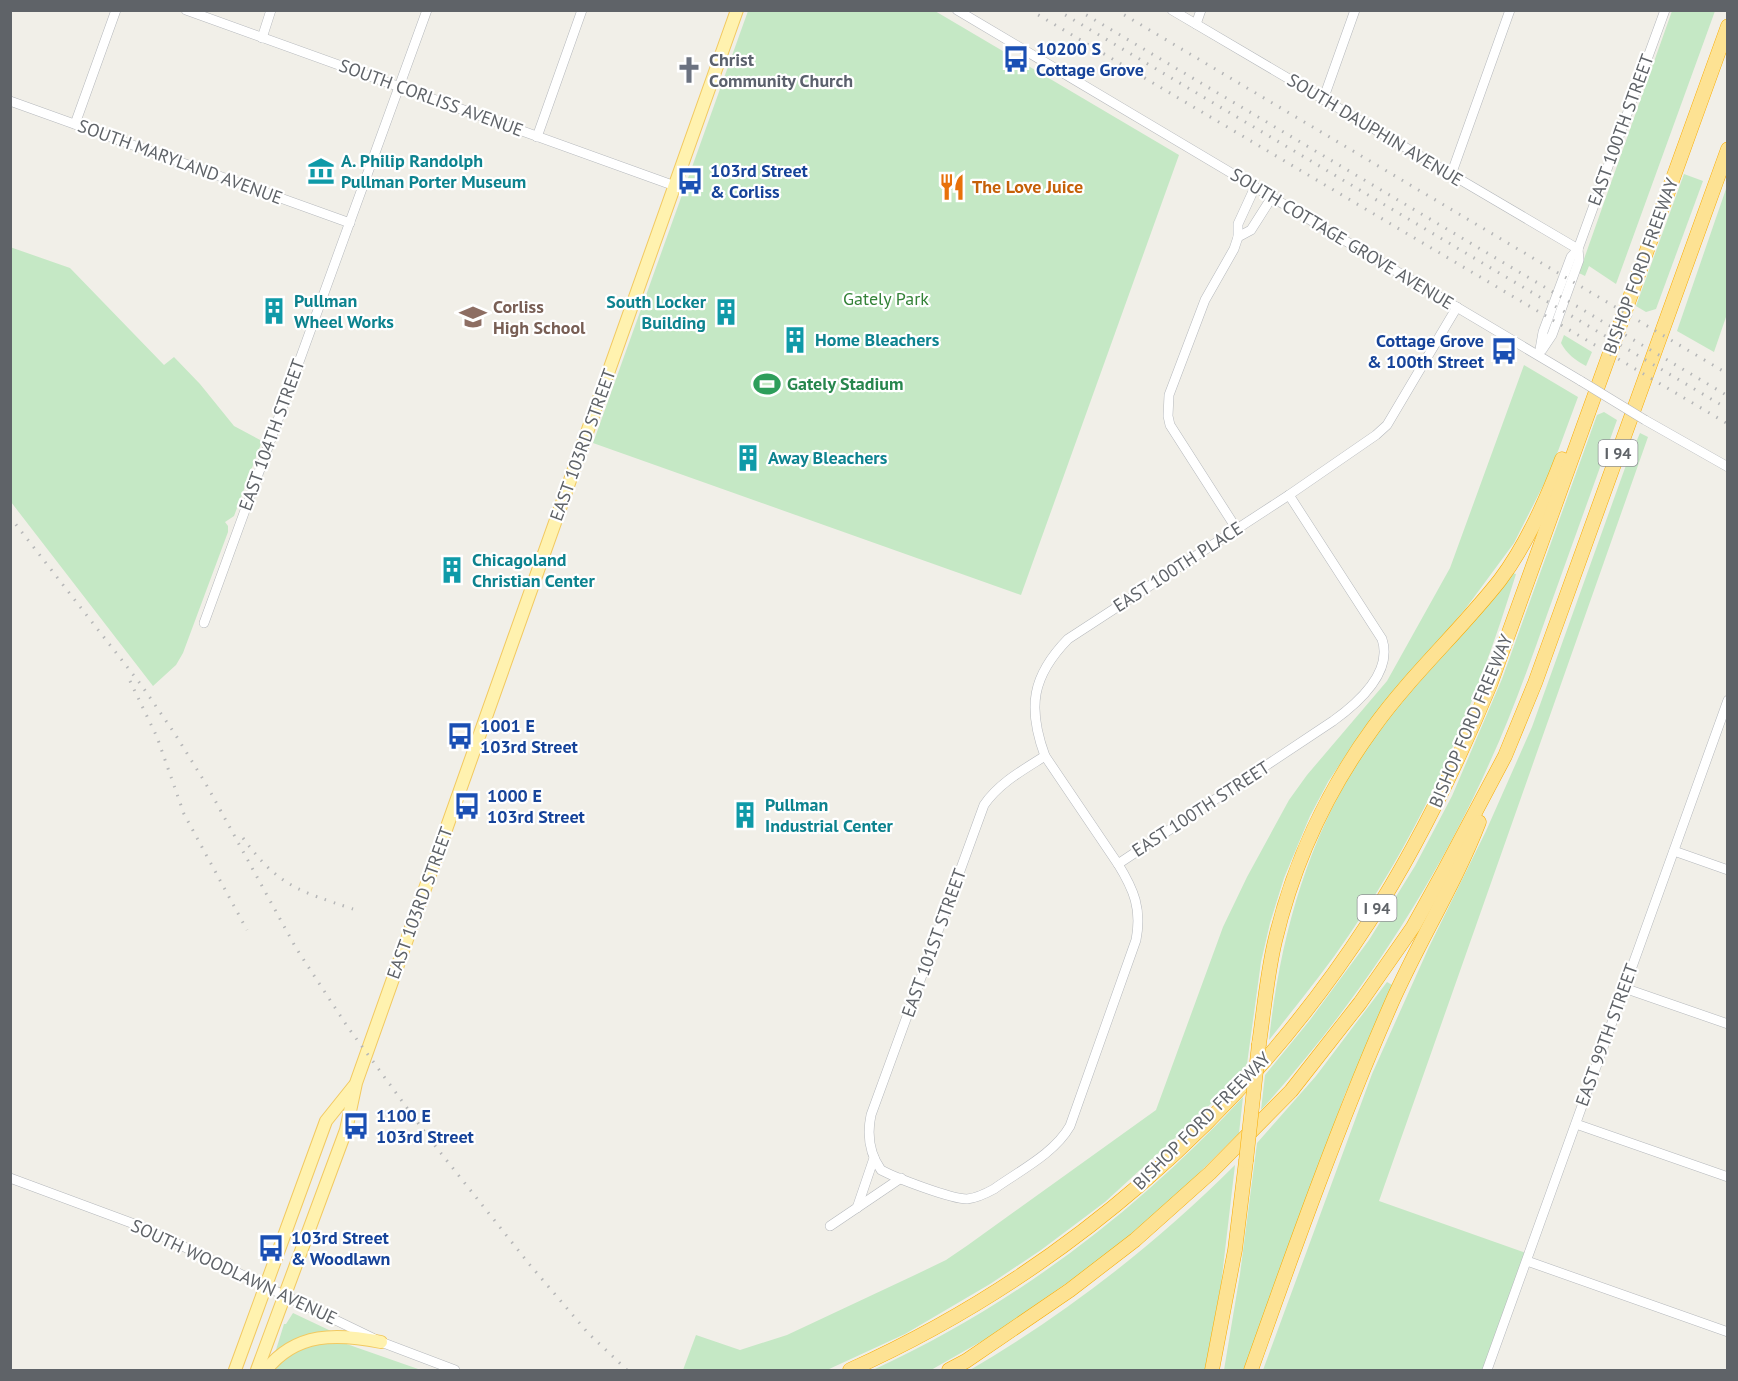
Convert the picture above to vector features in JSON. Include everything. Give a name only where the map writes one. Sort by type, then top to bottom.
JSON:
[{"type":"highway","name":"BISHOP FORD FREEWAY","points":[[850,1371],[918,1338],[998,1292],[1113,1208],[1172,1156],[1268,1056],[1316,996],[1368,923],[1435,807],[1485,696],[1728,26]]},
{"type":"highway","name":"I 94","points":[[949,1371],[1070,1290],[1135,1240],[1210,1173],[1291,1091],[1360,1003],[1413,927],[1505,756],[1535,683],[1728,149]]},
{"type":"highway","points":[[1212,1371],[1235,1250],[1268,980],[1275,941],[1299,865],[1316,825],[1352,758],[1374,726],[1501,578],[1524,542],[1544,505],[1562,461],[1623,293],[1646,252]]},
{"type":"highway","points":[[1251,1371],[1306,1214],[1357,1084],[1413,959],[1472,839],[1505,756]]},
{"type":"main road","name":"EAST 103RD STREET","points":[[257,1371],[346,1130],[356,1083],[738,10]]},
{"type":"main road","name":"EAST 103RD STREET","points":[[235,1371],[327,1121],[356,1083]]},
{"type":"main road","points":[[266,1371],[281,1355],[317,1337],[359,1337],[381,1342]]},
{"type":"street","points":[[75,124],[116,10]]},
{"type":"street","name":"SOUTH CORLISS AVENUE","points":[[186,10],[675,186]]},
{"type":"street","points":[[262,38],[272,10]]},
{"type":"street","name":"EAST 104TH STREET","points":[[204,623],[427,10]]},
{"type":"street","points":[[537,137],[582,10]]},
{"type":"street","name":"SOUTH COTTAGE GROVE AVENUE","points":[[957,10],[1645,420],[1728,467]]},
{"type":"street","name":"SOUTH DAUPHIN AVENUE","points":[[1172,10],[1578,249]]},
{"type":"street","points":[[1196,24],[1201,10]]},
{"type":"street","points":[[1323,100],[1355,10]]},
{"type":"street","points":[[1451,175],[1510,10]]},
{"type":"street","name":"EAST 100TH STREET","points":[[1539,355],[1547,321],[1571,257],[1578,249],[1665,10]]},
{"type":"street","name":"SOUTH MARYLAND AVENUE","points":[[10,101],[350,223]]},
{"type":"street","points":[[1236,528],[1170,425],[1168,405],[1169,395],[1198,316],[1234,249],[1238,237],[1238,224],[1255,187]]},
{"type":"street","points":[[1238,237],[1251,230],[1272,198]]},
{"type":"street","name":"EAST 100TH PLACE","points":[[1118,864],[1045,756],[1035,724],[1034,705],[1042,674],[1059,648],[1068,639],[1376,435],[1387,425],[1457,307]]},
{"type":"street","name":"EAST 100TH STREET","points":[[901,1178],[953,1196],[965,1199],[975,1197],[994,1189],[1051,1149],[1064,1136],[1070,1126],[1136,940],[1138,918],[1135,897],[1118,864],[1348,710],[1379,672],[1385,655],[1382,639],[1288,495]]},
{"type":"street","name":"EAST 99TH STREET","points":[[1487,1371],[1674,850],[1725,715],[1728,700]]},
{"type":"street","name":"EAST 101ST STREET","points":[[857,1208],[874,1158],[869,1137],[872,1115],[984,805],[1002,784],[1045,756]]},
{"type":"street","points":[[1674,850],[1728,870]]},
{"type":"street","points":[[1624,988],[1728,1024]]},
{"type":"street","points":[[1576,1124],[1728,1178]]},
{"type":"street","points":[[874,1158],[881,1170],[901,1178]]},
{"type":"street","name":"SOUTH WOODLAWN AVENUE","points":[[10,1178],[145,1228],[381,1342],[455,1371]]},
{"type":"street","points":[[830,1226],[901,1178]]},
{"type":"street","points":[[1527,1261],[1728,1332]]},
{"type":"green space","name":"Gately Park","points":[[748,11],[935,11],[1179,155],[1021,595],[593,443]]},
{"type":"green space","points":[[1672,11],[1715,11],[1616,284],[1589,266],[1585,276],[1579,273]]},
{"type":"green space","points":[[1684,174],[1703,181],[1656,309],[1646,312],[1636,306]]},
{"type":"green space","points":[[1727,186],[1727,314],[1714,352],[1677,331]]},
{"type":"green space","points":[[10,247],[70,268],[164,365],[174,357],[200,384],[234,426],[262,441],[234,516],[225,522],[228,532],[183,653],[176,665],[153,686],[11,502]]},
{"type":"green space","points":[[1564,335],[1592,352],[1586,366],[1563,347],[1561,343]]},
{"type":"green space","points":[[1524,365],[1578,397],[1551,470],[1514,543],[1466,608],[1364,728],[1328,782],[1310,816],[1284,878],[1270,923],[1261,962],[1247,1064],[1199,1116],[1105,1202],[1041,1250],[990,1284],[905,1334],[827,1370],[683,1370],[696,1335],[740,1350],[787,1335],[946,1260],[1156,1110],[1223,927],[1247,877],[1289,800],[1307,775],[1387,681],[1450,568]]},
{"type":"green space","points":[[1604,412],[1617,420],[1520,688],[1467,811],[1416,902],[1359,989],[1295,1071],[1261,1110],[1265,1075],[1310,1020],[1369,940],[1415,866],[1452,796],[1502,679],[1597,415]]},
{"type":"green space","points":[[1640,433],[1648,437],[1379,1201],[1526,1253],[1483,1370],[1263,1370],[1372,1074],[1532,727],[1625,468]]},
{"type":"green space","points":[[1512,573],[1516,574],[1484,670],[1425,806],[1377,893],[1349,935],[1269,1040],[1274,999],[1291,919],[1317,842],[1334,805],[1377,734]]},
{"type":"green space","points":[[1387,982],[1394,986],[1345,1094],[1245,1370],[1224,1370],[1240,1274],[1257,1143],[1316,1076]]},
{"type":"green space","points":[[1243,1097],[1239,1133],[1187,1185],[1084,1271],[989,1337],[931,1370],[873,1370],[976,1316],[1072,1252],[1161,1179]]},
{"type":"green space","points":[[1235,1165],[1221,1285],[1205,1370],[970,1370],[1041,1325],[1109,1276],[1173,1223]]},
{"type":"green space","points":[[293,1313],[331,1331],[275,1353],[284,1324]]},
{"type":"green space","points":[[338,1341],[421,1370],[274,1370],[279,1362],[293,1351],[320,1343]]},
{"type":"railway","points":[[1030,10],[1728,424]]},
{"type":"railway","points":[[1057,10],[1728,409]]},
{"type":"railway","points":[[1078,10],[1728,396]]},
{"type":"railway","points":[[1116,10],[1728,374]]},
{"type":"railway","points":[[10,517],[142,686],[175,734],[206,784],[296,948],[347,1026],[432,1142],[530,1265],[588,1333],[627,1370]]},
{"type":"railway","points":[[130,681],[157,737],[184,814],[247,930]]},
{"type":"railway","points":[[243,838],[267,867],[291,885],[353,909]]},
{"type":"place","name":"10200 S Cottage Grove","points":[[1016,59]]},
{"type":"place","name":"Christ Community Church","points":[[689,70]]},
{"type":"place","name":"A. Philip Randolph Pullman Porter Museum","points":[[321,171]]},
{"type":"place","name":"103rd Street & Corliss","points":[[690,181]]},
{"type":"place","name":"The Love Juice","points":[[952,187]]},
{"type":"place","name":"Pullman Wheel Works","points":[[274,311]]},
{"type":"place","name":"South Locker Building","points":[[726,312]]},
{"type":"place","name":"Corliss High School","points":[[473,317]]},
{"type":"place","name":"Home Bleachers","points":[[795,340]]},
{"type":"place","name":"Cottage Grove & 100th Street","points":[[1504,351]]},
{"type":"place","name":"Gately Stadium","points":[[767,384]]},
{"type":"place","name":"Away Bleachers","points":[[748,458]]},
{"type":"place","name":"Chicagoland Christian Center","points":[[452,570]]},
{"type":"place","name":"1001 E 103rd Street","points":[[460,736]]},
{"type":"place","name":"1000 E 103rd Street","points":[[467,806]]},
{"type":"place","name":"Pullman Industrial Center","points":[[745,815]]},
{"type":"place","name":"1100 E 103rd Street","points":[[356,1126]]},
{"type":"place","name":"103rd Street & Woodlawn","points":[[271,1248]]}]
